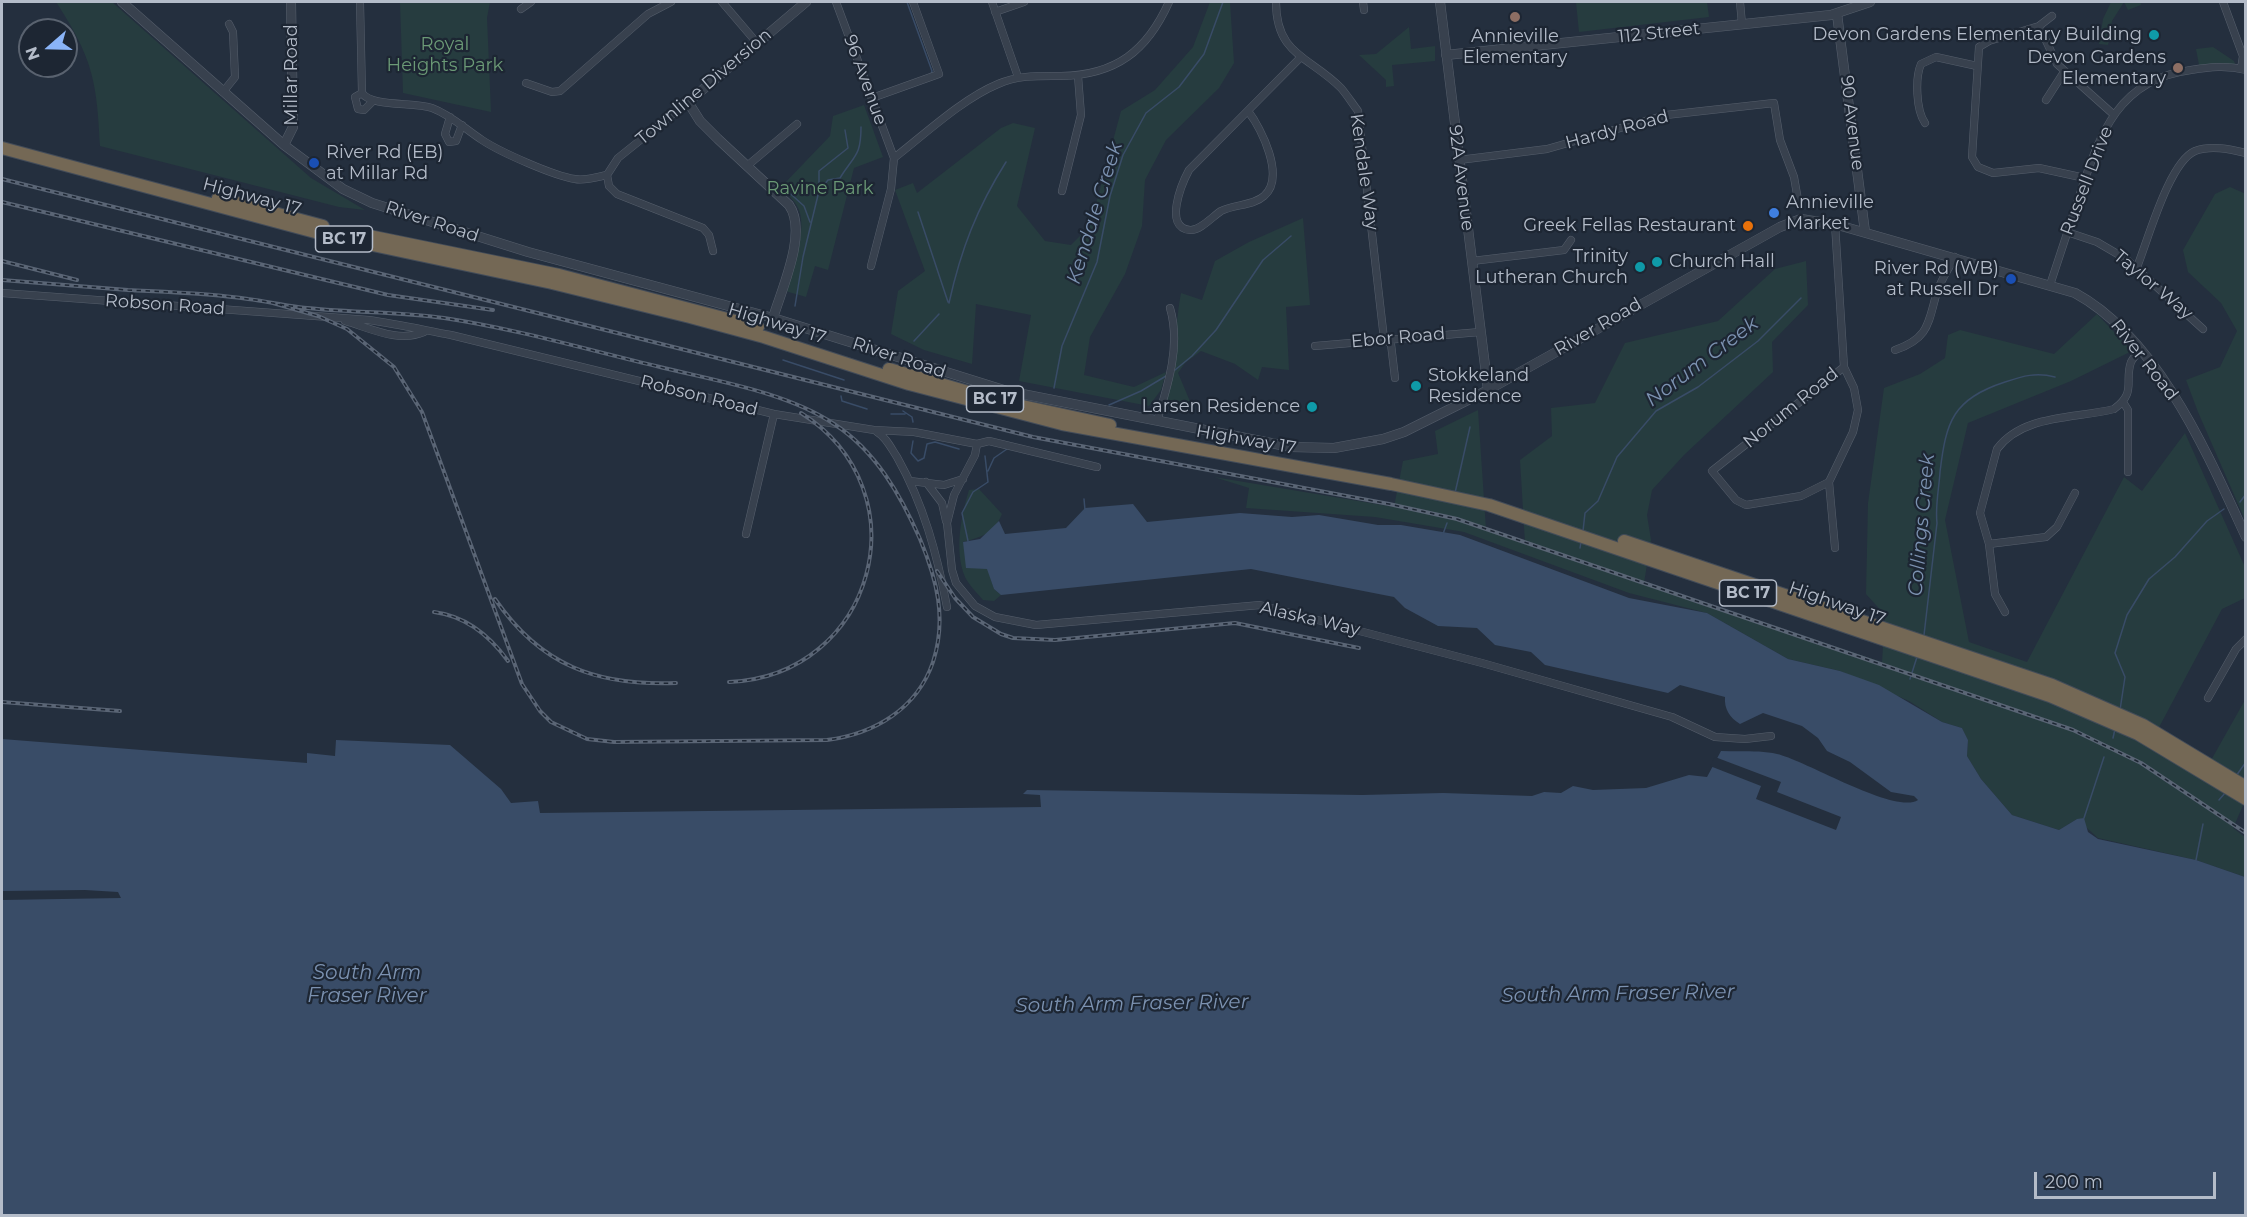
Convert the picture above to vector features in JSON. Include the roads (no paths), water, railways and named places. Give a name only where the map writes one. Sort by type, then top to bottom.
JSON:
[{"type":"highway","name":"Highway 17","points":[[2,140],[332,229],[553,274],[695,309],[863,362],[1004,402],[1463,495],[1560,524],[1941,652],[2100,710],[2141,730],[2243,790]]},
{"type":"highway","name":"Highway 17","points":[[2,148],[330,236],[552,283],[690,317],[764,337],[909,384],[1052,422],[1446,491]]},
{"type":"street","name":"River Road","points":[[122,2],[284,145],[343,189],[397,212],[521,250],[773,318],[1007,391],[1291,447],[1334,448],[1383,439],[1404,432],[1488,390],[1780,227],[1801,219],[1835,224],[2050,285],[2075,293],[2094,303],[2112,317],[2185,414],[2205,450],[2246,537]]},
{"type":"street","name":"Millar Road","points":[[284,145],[293,127],[291,2]]},
{"type":"street","points":[[360,2],[362,93],[372,102],[408,103],[431,108],[450,117],[495,147],[560,175],[580,179],[607,176],[609,186],[617,194],[703,228],[709,235],[713,251]]},
{"type":"street","points":[[521,9],[531,2]]},
{"type":"street","points":[[526,83],[552,92],[560,91],[648,14],[671,2]]},
{"type":"street","points":[[722,2],[757,43]]},
{"type":"street","name":"Townline Diversion","points":[[607,176],[618,158],[806,2]]},
{"type":"street","name":"96 Avenue","points":[[836,2],[894,158]]},
{"type":"street","points":[[872,98],[939,74],[912,2]]},
{"type":"street","points":[[992,2],[1018,77]]},
{"type":"street","points":[[995,12],[1023,2]]},
{"type":"street","points":[[871,266],[891,189],[894,158],[984,91],[1018,77],[1078,75],[1108,68],[1137,51],[1147,40],[1169,2]]},
{"type":"street","name":"Kendale Way","points":[[1276,2],[1276,17],[1284,41],[1300,58],[1342,89],[1358,111],[1384,339],[1391,344],[1395,378]]},
{"type":"street","points":[[1363,2],[1364,10]]},
{"type":"street","name":"92A Avenue","points":[[1440,2],[1488,390]]},
{"type":"street","points":[[1740,2],[1742,24]]},
{"type":"street","name":"112 Street","points":[[1446,55],[1837,14],[1870,2]]},
{"type":"street","points":[[2223,2],[2243,56],[2243,69]]},
{"type":"street","name":"90 Avenue","points":[[1837,14],[1865,232]]},
{"type":"street","points":[[2052,16],[2039,26],[1982,44],[1978,51],[1972,157],[1978,167],[1993,173],[2039,168],[2085,178]]},
{"type":"street","points":[[223,92],[235,77],[232,32],[229,24]]},
{"type":"street","points":[[2039,26],[2051,54],[2064,72],[2113,114]]},
{"type":"street","points":[[1925,123],[1920,111],[1918,75],[1921,64],[1936,57],[1977,66]]},
{"type":"street","points":[[1248,111],[1262,130],[1268,146],[1269,189],[1264,196],[1222,210],[1195,229],[1182,227],[1177,220],[1176,211],[1180,186],[1189,171],[1300,58]]},
{"type":"street","name":"Russell Drive","points":[[2050,285],[2085,178],[2101,136],[2113,114],[2140,89],[2160,77],[2181,71],[2213,67],[2243,69]]},
{"type":"street","points":[[2046,100],[2064,72]]},
{"type":"street","points":[[1062,190],[1081,115],[1078,75]]},
{"type":"street","points":[[362,93],[355,97],[358,109],[367,109],[372,102]]},
{"type":"street","points":[[688,102],[700,121],[789,205],[797,221],[796,239],[773,318]]},
{"type":"street","name":"Hardy Road","points":[[1459,160],[1547,149],[1666,115],[1774,103],[1780,140],[1794,177],[1798,200]]},
{"type":"street","points":[[450,117],[446,134],[448,142],[456,141],[462,125]]},
{"type":"street","points":[[747,166],[797,124]]},
{"type":"street","points":[[2137,267],[2182,160],[2196,151],[2210,148],[2224,148],[2246,153]]},
{"type":"street","name":"Norum Road","points":[[1829,482],[1801,496],[1746,505],[1736,500],[1712,471],[1844,367],[1835,224]]},
{"type":"street","name":"Taylor Way","points":[[2067,232],[2097,242],[2137,267],[2203,329]]},
{"type":"street","points":[[1472,261],[1564,250],[1571,240]]},
{"type":"street","points":[[1895,350],[1905,346],[1929,326],[1938,290],[1955,257]]},
{"type":"street","name":"Robson Road","points":[[2,293],[369,320],[413,327],[424,332],[451,335],[774,414],[874,430],[914,432],[977,444],[989,441],[1097,467]]},
{"type":"street","points":[[1156,421],[1174,349],[1174,321],[1170,308]]},
{"type":"street","name":"Robson Road","points":[[329,317],[392,335],[414,336],[424,332]]},
{"type":"street","name":"Ebor Road","points":[[1315,346],[1480,332]]},
{"type":"street","points":[[2005,612],[1995,594],[1989,544],[1980,513],[1997,449],[2003,440],[2031,424],[2114,409],[2123,402],[2130,384],[2131,363],[2139,350]]},
{"type":"street","points":[[1835,548],[1829,482],[1853,432],[1858,410],[1854,388],[1844,367]]},
{"type":"street","points":[[2123,402],[2128,410],[2128,472]]},
{"type":"street","points":[[746,534],[774,414]]},
{"type":"street","points":[[874,430],[886,439],[910,481],[933,539],[948,607]]},
{"type":"street","name":"Alaska Way","points":[[977,444],[975,455],[954,495],[947,523],[952,570],[960,590],[984,613],[1008,621],[1036,625],[1260,605],[1482,663],[1660,714],[1715,737],[1745,739],[1771,736]]},
{"type":"street","points":[[910,481],[944,485],[963,479]]},
{"type":"street","points":[[926,482],[942,503],[947,523]]},
{"type":"street","points":[[1989,544],[2046,537],[2057,527],[2075,493]]},
{"type":"street","points":[[2208,698],[2236,649],[2246,639]]},
{"type":"water","name":"South Arm Fraser River","points":[[1133,504],[1147,522],[1240,513],[1292,517],[1319,515],[1460,535],[1629,598],[1707,613],[1788,659],[1840,671],[1879,685],[1942,722],[1962,728],[1968,740],[1967,756],[1981,779],[2012,815],[2059,830],[2077,819],[2084,818],[2088,832],[2098,839],[2196,860],[2245,877],[2245,1215],[2,1215],[2,739],[307,763],[307,753],[335,756],[336,740],[450,745],[501,789],[511,803],[538,801],[540,813],[1041,807],[1040,795],[1023,794],[1027,790],[1362,795],[1443,793],[1532,796],[1544,792],[1561,793],[1573,786],[1593,790],[1646,788],[1689,775],[1707,777],[1721,751],[1777,754],[1871,794],[1906,803],[1918,800],[1914,796],[1891,792],[1850,762],[1827,751],[1818,738],[1802,726],[1763,713],[1740,724],[1728,713],[1725,697],[1680,685],[1668,693],[1545,665],[1531,652],[1495,645],[1477,628],[1438,626],[1405,608],[1394,597],[1251,569],[1001,595],[994,589],[987,569],[966,568],[963,542],[980,539],[999,521],[1005,534],[1066,528],[1085,508]]},
{"type":"waterway","points":[[907,2],[932,71],[931,74]]},
{"type":"waterway","name":"Kendale Creek","points":[[1054,388],[1062,346],[1097,262],[1110,196],[1123,155],[1146,113],[1179,87],[1204,54],[1223,2]]},
{"type":"waterway","points":[[820,190],[828,180],[840,178],[853,160],[860,144],[861,127]]},
{"type":"waterway","points":[[795,306],[803,257],[819,191],[819,171],[848,148],[845,130]]},
{"type":"waterway","points":[[949,303],[971,230],[1006,162]]},
{"type":"waterway","points":[[784,188],[804,206],[810,222]]},
{"type":"waterway","points":[[918,212],[948,302]]},
{"type":"waterway","points":[[1175,370],[1192,356],[1216,330],[1263,260],[1291,236]]},
{"type":"waterway","name":"Norum Creek","points":[[1583,531],[1585,513],[1598,501],[1617,457],[1656,411],[1698,387],[1758,341],[1801,298]]},
{"type":"waterway","points":[[914,341],[939,314]]},
{"type":"waterway","points":[[783,360],[844,380]]},
{"type":"waterway","name":"Collings Creek","points":[[1924,635],[1937,523],[1942,454],[1949,426],[1955,414],[1974,396],[2005,382],[2030,375],[2055,377]]},
{"type":"waterway","points":[[1109,405],[1141,391],[1166,376]]},
{"type":"waterway","points":[[841,396],[842,401],[867,409]]},
{"type":"waterway","points":[[903,411],[912,417],[913,422]]},
{"type":"waterway","points":[[891,414],[905,414]]},
{"type":"waterway","points":[[1455,493],[1470,427]]},
{"type":"waterway","points":[[913,441],[911,453],[918,461],[924,458],[927,444],[935,442],[959,449]]},
{"type":"waterway","name":"Kendale Creek","points":[[988,471],[994,458],[1007,449]]},
{"type":"waterway","points":[[968,541],[962,513],[973,492],[988,482],[985,456]]},
{"type":"waterway","points":[[2240,502],[2246,494]]},
{"type":"waterway","points":[[1084,499],[1085,510]]},
{"type":"waterway","points":[[2120,710],[2125,677],[2115,653],[2127,615],[2149,579],[2175,557],[2207,521],[2224,509]]},
{"type":"waterway","points":[[1443,534],[1447,523]]},
{"type":"waterway","name":"Norum Creek","points":[[1580,548],[1581,542]]},
{"type":"waterway","name":"Collings Creek","points":[[1910,679],[1917,657]]},
{"type":"waterway","points":[[2113,738],[2115,729]]},
{"type":"waterway","points":[[2084,818],[2104,757]]},
{"type":"waterway","points":[[2236,776],[2246,762]]},
{"type":"waterway","points":[[2219,800],[2225,793]]},
{"type":"waterway","points":[[2196,860],[2203,824]]},
{"type":"railway","points":[[2,179],[1033,437],[1389,504],[1457,519],[2073,730],[2141,763],[2246,833]]},
{"type":"railway","points":[[2,202],[388,295],[493,310]]},
{"type":"railway","points":[[2,261],[77,280]]},
{"type":"railway","points":[[2,280],[203,294],[233,297],[316,309],[444,318],[525,334],[727,383],[773,396],[815,413],[849,435],[875,461],[896,491],[920,539],[931,569],[940,615],[937,646],[926,679],[905,706],[892,716],[861,732],[827,740],[614,742],[587,739],[551,722],[540,711],[522,684],[422,412],[394,367],[347,329],[318,316],[273,303]]},
{"type":"railway","points":[[729,682],[779,672],[819,648],[849,615],[866,575],[871,531],[863,487],[839,447],[801,413]]},
{"type":"railway","points":[[937,571],[955,598],[973,617],[1001,634],[1013,638],[1055,640],[1235,623],[1359,648]]},
{"type":"railway","points":[[495,599],[532,641],[552,656],[573,667],[621,681],[676,683]]},
{"type":"railway","points":[[434,612],[456,618],[476,629],[493,643],[508,661]]},
{"type":"railway","points":[[2,702],[120,711]]},
{"type":"place","name":"Annieville Elementary","points":[[1515,17]]},
{"type":"place","name":"Devon Gardens Elementary Building","points":[[2154,35]]},
{"type":"place","name":"Devon Gardens Elementary","points":[[2178,68]]},
{"type":"place","name":"River Rd (EB) at Millar Rd","points":[[314,163]]},
{"type":"place","name":"Annieville Market","points":[[1774,213]]},
{"type":"place","name":"Greek Fellas Restaurant","points":[[1748,226]]},
{"type":"place","name":"Church Hall","points":[[1657,262]]},
{"type":"place","name":"Trinity Lutheran Church","points":[[1640,267]]},
{"type":"place","name":"River Rd (WB) at Russell Dr","points":[[2011,279]]},
{"type":"place","name":"Stokkeland Residence","points":[[1416,386]]},
{"type":"place","name":"Larsen Residence","points":[[1312,407]]},
{"type":"park label","name":"Royal Heights Park","points":[[445,55]]},
{"type":"park label","name":"Ravine Park","points":[[820,189]]}]
